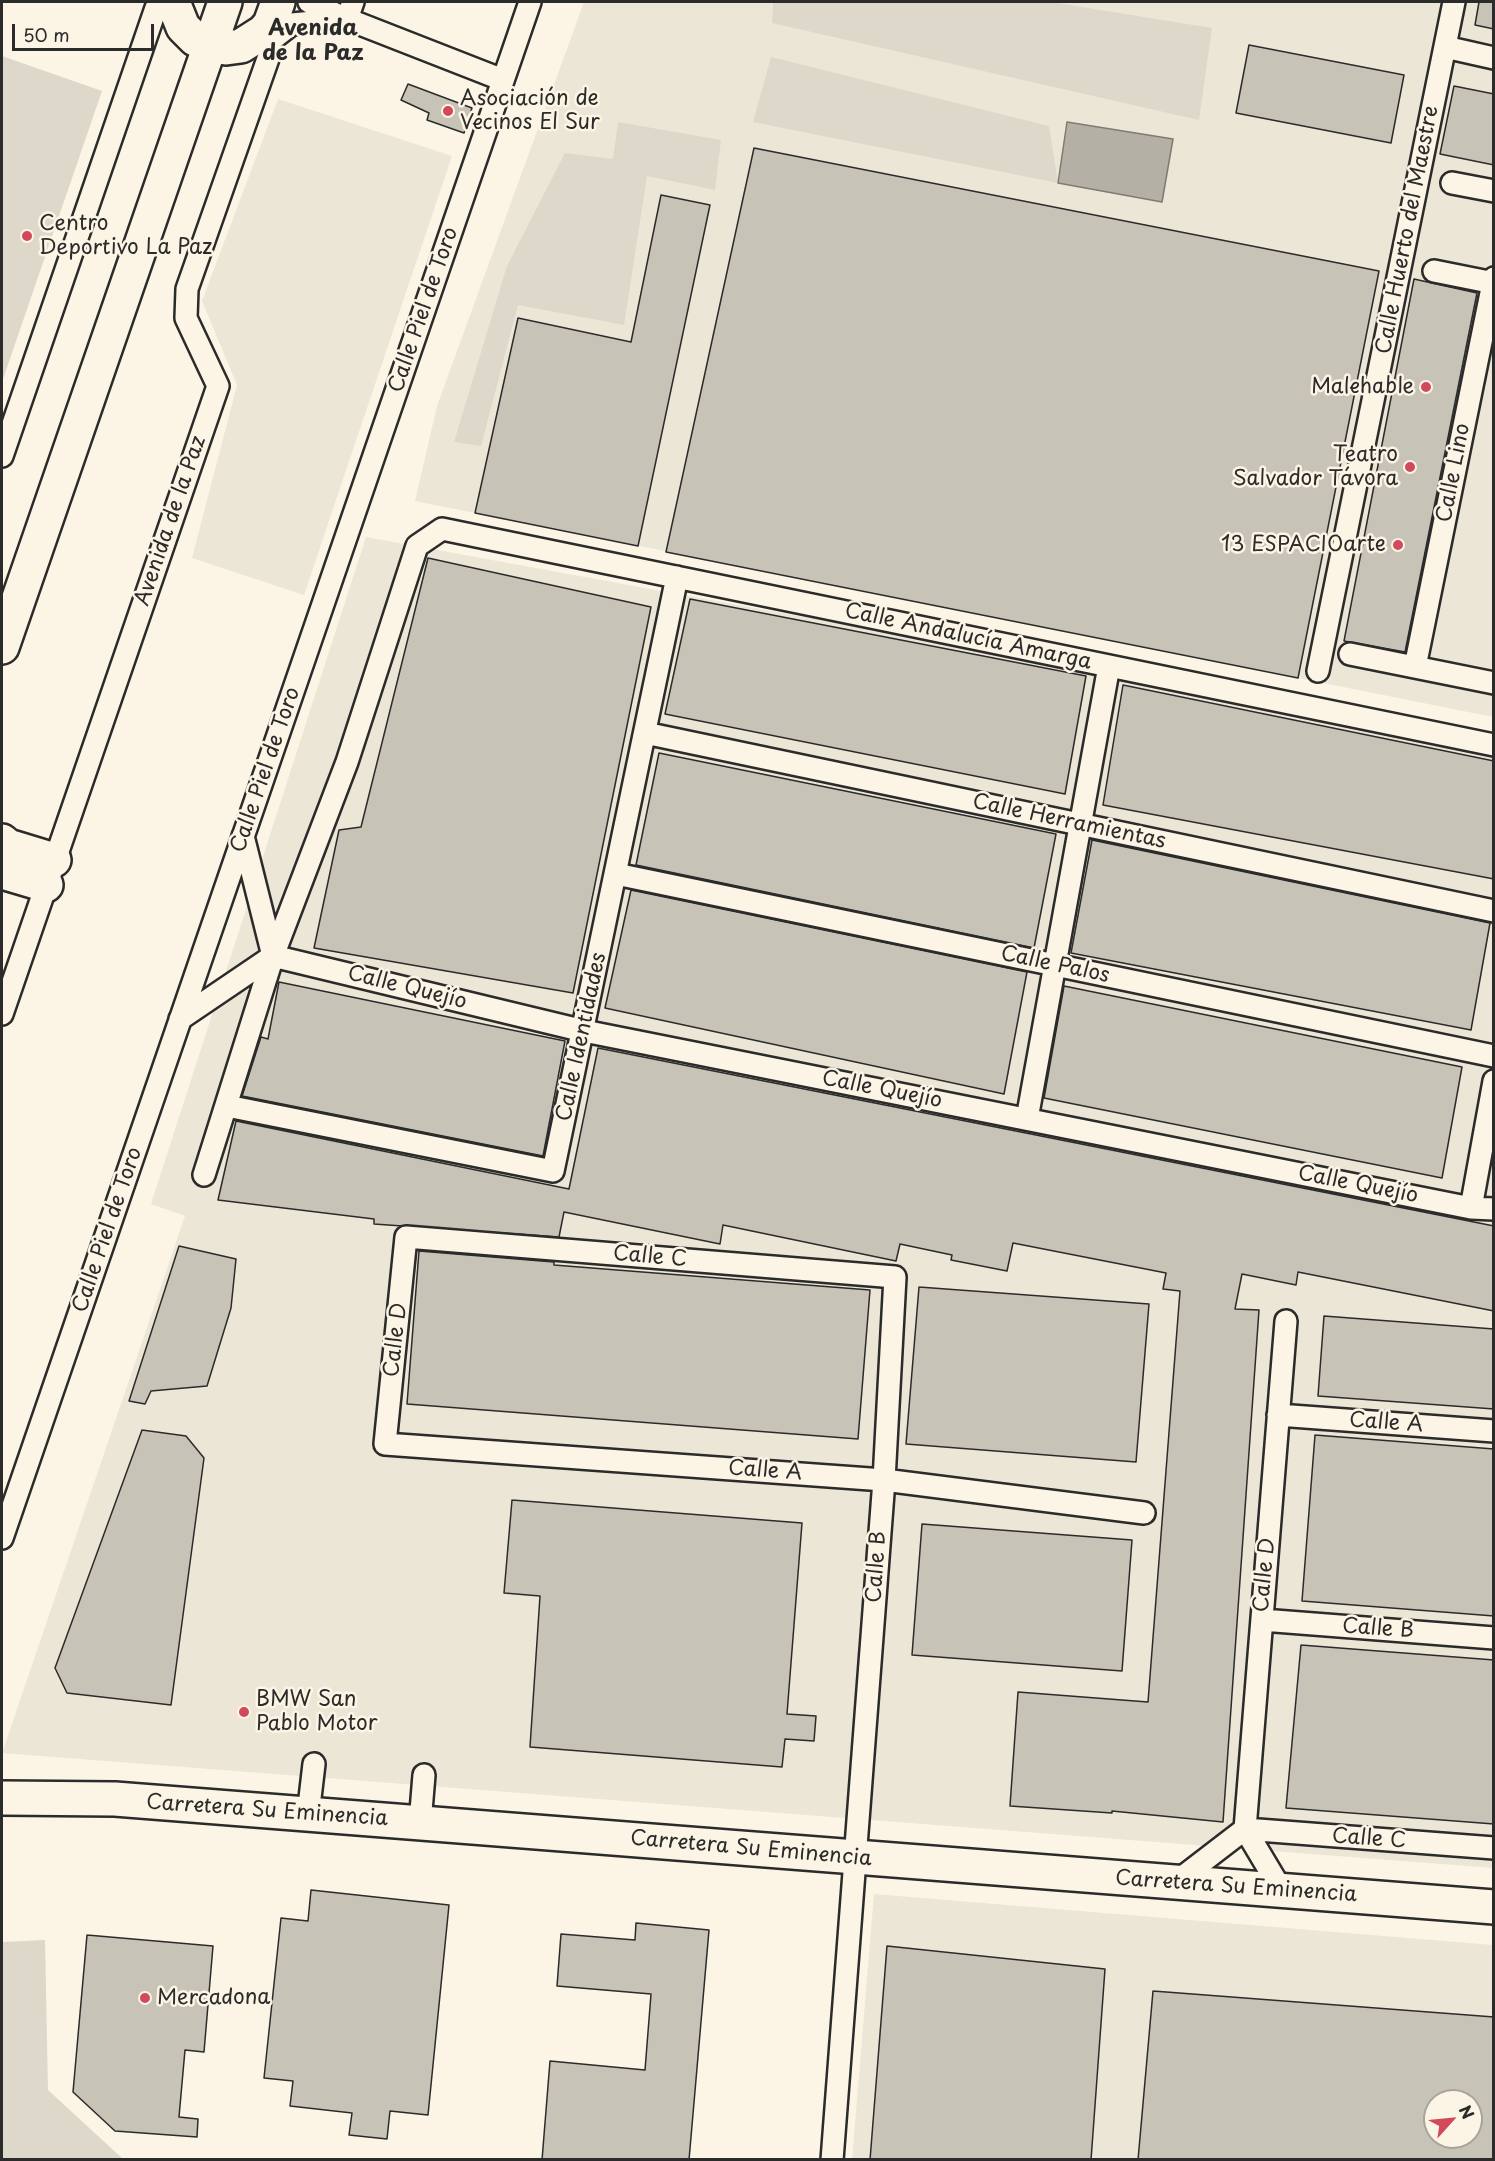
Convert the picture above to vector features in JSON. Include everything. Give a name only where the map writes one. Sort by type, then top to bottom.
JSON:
[{"type":"main road","points":[[173,2],[183,27],[195,39],[210,46],[226,48],[241,46],[267,36],[278,2]]},
{"type":"main road","points":[[2,647],[225,2]]},
{"type":"main road","points":[[2,841],[50,873]]},
{"type":"main road","points":[[2,872],[50,873]]},
{"type":"main road","name":"Carretera Su Eminencia","points":[[4,1797],[115,1799],[1494,1907]]},
{"type":"street","points":[[2,456],[156,8],[165,2]]},
{"type":"street","points":[[309,2],[350,10],[503,80]]},
{"type":"street","name":"Calle Piel de Toro","points":[[2,1538],[530,2]]},
{"type":"street","name":"Calle Huerto del Maestre","points":[[1318,671],[1454,2]]},
{"type":"street","points":[[267,36],[292,24],[350,10]]},
{"type":"street","name":"Avenida de la Paz","points":[[2,1014],[218,386],[186,318],[187,289],[270,53],[267,36]]},
{"type":"street","points":[[1445,47],[1494,58]]},
{"type":"street","points":[[1452,183],[1494,191]]},
{"type":"street","points":[[1434,271],[1493,281]]},
{"type":"street","name":"Calle Lino","points":[[1415,668],[1493,281]]},
{"type":"street","name":"Calle Andalucía Amarga","points":[[273,956],[347,762],[417,546],[442,529],[1494,745]]},
{"type":"street","name":"Calle Identidades","points":[[227,1107],[553,1171],[677,577]]},
{"type":"street","points":[[1350,654],[1494,683]]},
{"type":"street","points":[[1027,1119],[1109,666]]},
{"type":"street","name":"Calle Herramientas","points":[[645,733],[1494,911]]},
{"type":"street","points":[[204,1175],[273,956],[243,836]]},
{"type":"street","name":"Calle Palos","points":[[616,874],[1494,1056]]},
{"type":"street","points":[[180,1019],[273,956]]},
{"type":"street","name":"Calle Quejío","points":[[273,956],[584,1031],[1471,1208],[1494,1209]]},
{"type":"street","points":[[1471,1208],[1494,1081]]},
{"type":"street","name":"Calle C","points":[[406,1237],[895,1277]]},
{"type":"street","name":"Calle D","points":[[385,1444],[406,1237]]},
{"type":"street","name":"Calle B","points":[[832,2160],[884,1479],[895,1277]]},
{"type":"street","name":"Calle D","points":[[1245,1829],[1286,1321]]},
{"type":"street","name":"Calle A","points":[[1278,1415],[1494,1431]]},
{"type":"street","name":"Calle A","points":[[385,1444],[884,1479],[1144,1513]]},
{"type":"street","name":"Calle B","points":[[1262,1620],[1494,1638]]},
{"type":"street","points":[[308,1815],[314,1764]]},
{"type":"street","points":[[420,1823],[424,1775]]},
{"type":"street","points":[[1176,1882],[1245,1829],[1282,1891]]},
{"type":"street","name":"Calle C","points":[[1245,1829],[1494,1848]]},
{"type":"shaded area","points":[[584,2],[1493,2],[1493,717],[415,501],[437,406]]},
{"type":"shaded area","points":[[773,2],[1051,2],[1212,28],[1199,120],[772,23]]},
{"type":"shaded area","name":"Centro Deportivo La Paz","points":[[2,56],[102,91],[2,382]]},
{"type":"shaded area","points":[[771,57],[1049,126],[1058,183],[753,122]]},
{"type":"shaded area","points":[[278,99],[452,156],[304,595],[192,558],[237,385],[202,301]]},
{"type":"shaded area","points":[[618,122],[721,140],[715,190],[647,176],[624,325],[518,305],[481,446],[454,442],[507,266],[565,153],[613,159]]},
{"type":"shaded area","points":[[1067,122],[1173,139],[1162,202],[1058,183]]},
{"type":"shaded area","points":[[366,537],[1302,708],[1493,750],[1493,1868],[2,1753],[185,1216],[151,1204]]},
{"type":"shaded area","points":[[874,1894],[1493,1945],[1493,2159],[852,2160]]},
{"type":"shaded area","points":[[45,1940],[48,2090],[123,2159],[2,2159],[2,1942]]},
{"type":"building","points":[[1479,2],[1494,2],[1494,29],[1475,25]]},
{"type":"building","points":[[1249,45],[1404,75],[1391,143],[1236,113]]},
{"type":"building","name":"Asociación de Vecinos El Sur","points":[[408,84],[472,108],[464,133],[427,120],[429,113],[401,100]]},
{"type":"building","points":[[1454,86],[1494,94],[1494,165],[1440,154]]},
{"type":"building","points":[[754,148],[1379,271],[1298,678],[666,552]]},
{"type":"building","points":[[661,195],[710,205],[638,546],[475,513],[518,318],[631,342]]},
{"type":"building","points":[[1414,279],[1477,293],[1405,652],[1344,641]]},
{"type":"building","points":[[428,558],[651,607],[573,993],[314,948],[339,830],[361,827]]},
{"type":"building","points":[[690,599],[1086,676],[1065,794],[665,714]]},
{"type":"building","points":[[1123,685],[1494,761],[1494,879],[1103,805]]},
{"type":"building","points":[[659,753],[1056,834],[1034,948],[636,865]]},
{"type":"building","points":[[1092,840],[1490,923],[1471,1030],[1071,953]]},
{"type":"building","points":[[631,890],[1027,972],[1004,1094],[605,1008]]},
{"type":"building","points":[[279,982],[565,1041],[543,1156],[242,1096],[261,1037],[268,1039]]},
{"type":"building","points":[[1064,986],[1462,1067],[1442,1178],[1044,1098]]},
{"type":"building","points":[[598,1048],[1494,1226],[1494,1311],[1298,1272],[1296,1285],[1242,1274],[1235,1309],[1259,1310],[1223,1822],[1112,1811],[1112,1813],[1010,1806],[1018,1692],[1148,1702],[1180,1291],[1163,1289],[1166,1273],[1013,1243],[1007,1271],[951,1260],[952,1255],[900,1244],[896,1261],[723,1225],[720,1244],[564,1212],[559,1237],[374,1224],[374,1219],[218,1200],[236,1121],[569,1189]]},
{"type":"building","points":[[179,1246],[236,1259],[231,1308],[207,1386],[151,1391],[145,1404],[129,1401]]},
{"type":"building","points":[[419,1251],[554,1262],[554,1265],[870,1290],[858,1439],[407,1404]]},
{"type":"building","points":[[919,1287],[1149,1304],[1136,1462],[906,1444]]},
{"type":"building","points":[[1324,1316],[1494,1329],[1494,1409],[1318,1396]]},
{"type":"building","points":[[142,1430],[186,1436],[204,1458],[171,1705],[67,1693],[55,1668]]},
{"type":"building","points":[[1315,1435],[1494,1449],[1494,1616],[1302,1601]]},
{"type":"building","points":[[512,1500],[802,1523],[787,1714],[816,1716],[814,1741],[785,1739],[782,1767],[530,1747],[540,1596],[504,1593]]},
{"type":"building","points":[[922,1524],[1132,1540],[1122,1671],[912,1655]]},
{"type":"building","points":[[1301,1645],[1494,1660],[1494,1824],[1286,1808]]},
{"type":"building","points":[[311,1890],[449,1905],[428,2115],[390,2111],[387,2139],[349,2135],[352,2113],[290,2106],[293,2081],[264,2078],[281,1918],[308,1921]]},
{"type":"building","points":[[636,1923],[709,1930],[689,2160],[542,2160],[550,2061],[645,2070],[651,1994],[557,1986],[561,1934],[635,1940]]},
{"type":"building","name":"Mercadona","points":[[87,1935],[213,1946],[204,2052],[185,2050],[179,2117],[198,2119],[197,2137],[115,2131],[73,2092]]},
{"type":"building","points":[[887,1946],[1105,1969],[1091,2160],[870,2160]]},
{"type":"building","points":[[1153,1991],[1494,2017],[1494,2160],[1138,2160]]},
{"type":"place","name":"Asociación de Vecinos El Sur","points":[[448,111]]},
{"type":"place","name":"Centro Deportivo La Paz","points":[[27,236]]},
{"type":"place","name":"Malehable","points":[[1426,387]]},
{"type":"place","name":"Teatro Salvador Távora","points":[[1410,467]]},
{"type":"place","name":"13 ESPACIOarte","points":[[1398,545]]},
{"type":"place","name":"BMW San Pablo Motor","points":[[244,1712]]},
{"type":"place","name":"Mercadona","points":[[145,1998]]},
{"type":"district","name":"Avenida de la Paz","points":[[313,42]]}]
